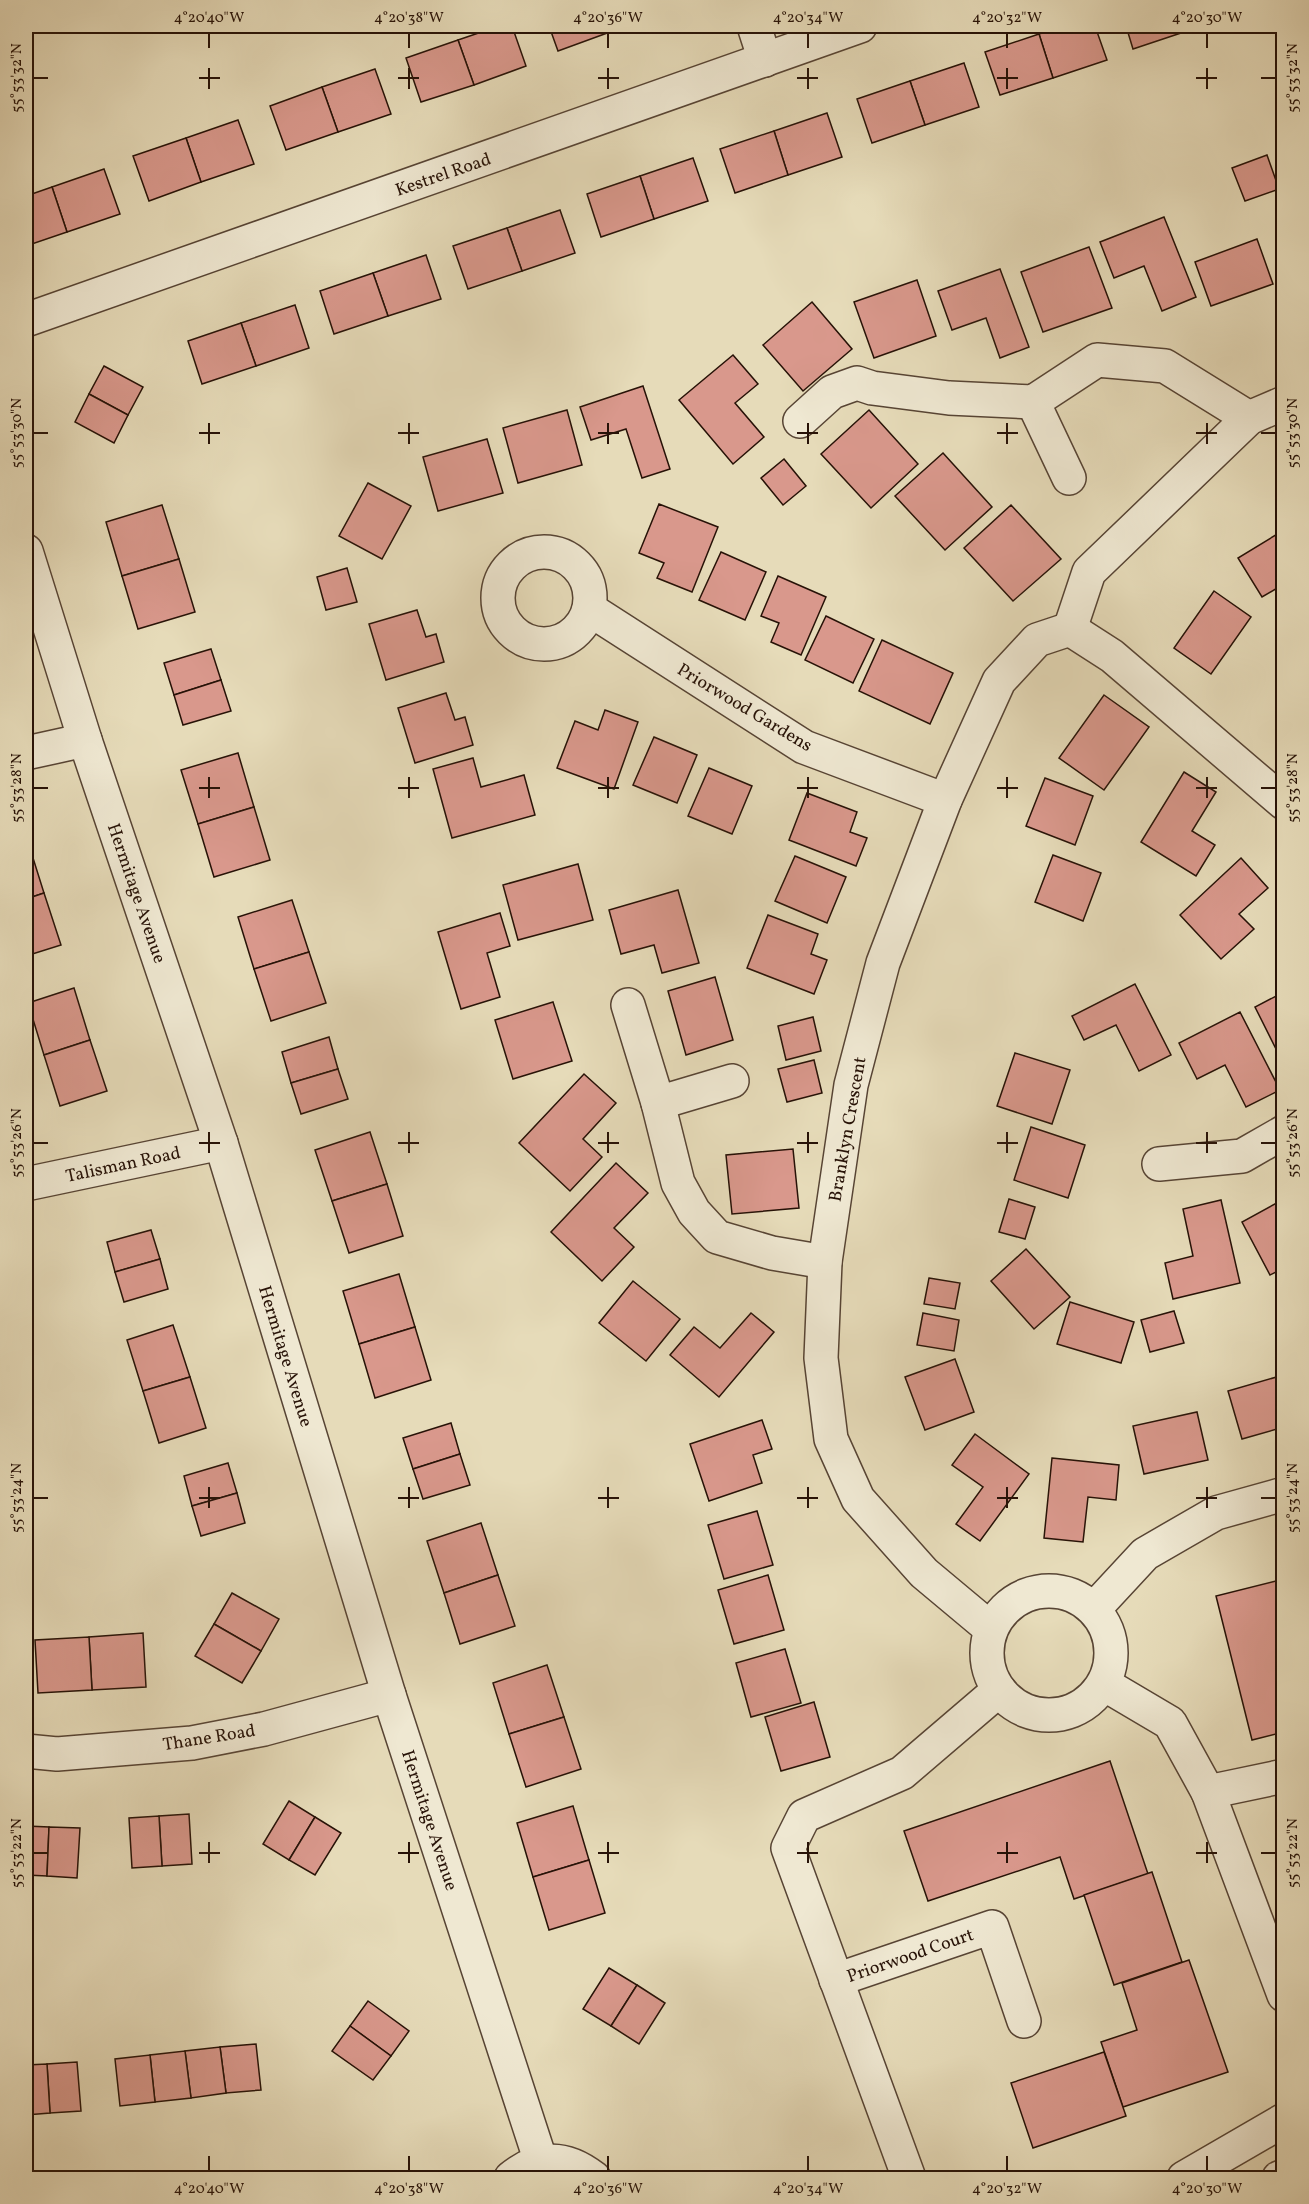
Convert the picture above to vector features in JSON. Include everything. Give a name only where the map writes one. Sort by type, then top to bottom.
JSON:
[{"type":"street","points":[[754,26],[765,60]]},
{"type":"street","name":"Kestrel Road","points":[[26,320],[860,26]]},
{"type":"street","points":[[800,421],[832,392],[857,383],[872,388],[949,398],[1033,402],[1097,360],[1166,366],[1249,418]]},
{"type":"street","points":[[1033,402],[1069,477]]},
{"type":"street","points":[[1284,403],[1249,418],[1089,572],[1070,629],[1112,656],[1284,803]]},
{"type":"street","name":"Hermitage Avenue","points":[[26,551],[85,740],[221,1143],[389,1695],[541,2162]]},
{"type":"street","name":"Priorwood Gardens","points":[[589,609],[804,747],[945,800]]},
{"type":"street","name":"Branklyn Crescent","points":[[991,1629],[924,1573],[858,1499],[831,1439],[821,1358],[825,1262],[854,1074],[883,963],[945,800],[999,681],[1037,640],[1070,629]]},
{"type":"street","points":[[26,753],[85,740]]},
{"type":"street","points":[[628,1005],[658,1103],[678,1183],[694,1212],[717,1237],[772,1253],[825,1262]]},
{"type":"street","points":[[658,1103],[732,1081]]},
{"type":"street","points":[[1159,1164],[1242,1156],[1284,1132]]},
{"type":"street","name":"Talisman Road","points":[[26,1184],[221,1143]]},
{"type":"street","points":[[1094,1608],[1145,1554],[1216,1513],[1284,1494]]},
{"type":"street","points":[[1037,1591],[1057,1591],[1077,1596],[1094,1608],[1106,1625],[1112,1644],[1111,1665],[1104,1684],[1091,1700],[1073,1711],[1053,1715],[1033,1713],[1014,1704],[999,1690],[991,1676],[987,1661],[987,1645],[991,1629],[1002,1612],[1018,1599],[1037,1591]]},
{"type":"street","points":[[1104,1684],[1170,1723],[1208,1792],[1284,1995]]},
{"type":"street","name":"Priorwood Court","points":[[909,2178],[788,1848],[804,1816],[902,1773],[999,1690]]},
{"type":"street","name":"Thane Road","points":[[26,1751],[57,1754],[192,1743],[264,1729],[389,1695]]},
{"type":"street","points":[[1208,1792],[1284,1776]]},
{"type":"street","name":"Priorwood Court","points":[[836,1980],[992,1927],[1024,2021]]},
{"type":"street","points":[[1184,2178],[1284,2120]]},
{"type":"street","points":[[511,2178],[523,2169],[541,2162],[561,2161],[580,2168],[594,2178]]},
{"type":"street","points":[[1280,2178],[1284,2176]]},
{"type":"building","points":[[499,26],[512,26],[526,66],[474,85],[458,40]]},
{"type":"building","points":[[549,26],[608,26],[610,32],[558,51]]},
{"type":"building","points":[[608,26],[630,26],[610,32]]},
{"type":"building","points":[[1064,26],[1095,26],[1107,60],[1053,78],[1039,34]]},
{"type":"building","points":[[1126,26],[1185,26],[1187,31],[1133,49]]},
{"type":"building","points":[[1039,34],[1053,78],[1000,95],[985,52]]},
{"type":"building","points":[[458,40],[474,85],[421,102],[406,58]]},
{"type":"building","points":[[964,63],[979,107],[925,125],[910,81]]},
{"type":"building","points":[[375,69],[391,114],[338,132],[322,87]]},
{"type":"building","points":[[910,81],[925,125],[872,143],[857,99]]},
{"type":"building","points":[[322,87],[338,132],[286,150],[270,106]]},
{"type":"building","points":[[827,113],[842,157],[788,175],[774,131]]},
{"type":"building","points":[[238,120],[254,164],[201,182],[186,138]]},
{"type":"building","points":[[774,131],[788,175],[735,193],[720,149]]},
{"type":"building","points":[[186,138],[201,182],[149,201],[133,156]]},
{"type":"building","points":[[1267,155],[1279,189],[1245,201],[1232,168]]},
{"type":"building","points":[[693,158],[708,201],[654,219],[640,176]]},
{"type":"building","points":[[104,169],[120,214],[67,232],[52,187]]},
{"type":"building","points":[[640,176],[654,219],[601,237],[587,194]]},
{"type":"building","points":[[52,187],[67,232],[26,246],[26,196]]},
{"type":"building","points":[[560,210],[575,253],[522,271],[507,228]]},
{"type":"building","points":[[1164,217],[1196,297],[1162,311],[1144,266],[1114,278],[1100,242]]},
{"type":"building","points":[[507,228],[522,271],[468,289],[453,246]]},
{"type":"building","points":[[1257,239],[1273,284],[1211,306],[1195,262]]},
{"type":"building","points":[[1089,247],[1112,308],[1043,332],[1021,272]]},
{"type":"building","points":[[426,255],[441,299],[388,316],[373,273]]},
{"type":"building","points":[[1000,269],[1029,347],[1000,358],[986,318],[952,330],[938,291]]},
{"type":"building","points":[[373,273],[388,316],[334,334],[320,291]]},
{"type":"building","points":[[917,280],[936,336],[874,358],[854,302]]},
{"type":"building","points":[[812,302],[852,349],[803,391],[763,345]]},
{"type":"building","points":[[295,305],[309,348],[256,366],[241,323]]},
{"type":"building","points":[[241,323],[256,366],[202,384],[188,341]]},
{"type":"building","points":[[733,355],[758,384],[735,403],[764,437],[733,464],[679,400]]},
{"type":"building","points":[[104,366],[143,387],[128,415],[89,394]]},
{"type":"building","points":[[643,386],[670,469],[642,478],[626,429],[591,440],[580,407]]},
{"type":"building","points":[[89,394],[128,415],[114,443],[75,422]]},
{"type":"building","points":[[567,410],[582,465],[518,483],[503,428]]},
{"type":"building","points":[[869,410],[918,464],[871,508],[821,454]]},
{"type":"building","points":[[487,439],[503,493],[438,511],[423,457]]},
{"type":"building","points":[[943,453],[992,507],[945,550],[895,496]]},
{"type":"building","points":[[784,459],[806,486],[783,505],[761,478]]},
{"type":"building","points":[[368,483],[411,506],[382,559],[339,536]]},
{"type":"building","points":[[659,504],[718,527],[692,592],[657,578],[664,563],[639,553]]},
{"type":"building","points":[[162,505],[179,559],[122,576],[106,522]]},
{"type":"building","points":[[1011,505],[1061,559],[1013,601],[964,548]]},
{"type":"building","points":[[1279,533],[1284,540],[1284,584],[1262,597],[1238,558]]},
{"type":"building","points":[[721,552],[766,572],[745,620],[699,600]]},
{"type":"building","points":[[179,559],[195,612],[138,629],[122,576]]},
{"type":"building","points":[[347,568],[357,602],[326,610],[317,577]]},
{"type":"building","points":[[778,576],[826,597],[801,655],[771,642],[779,623],[761,616]]},
{"type":"building","points":[[1214,591],[1251,617],[1211,674],[1174,648]]},
{"type":"building","points":[[417,610],[426,637],[436,634],[444,662],[386,680],[369,624]]},
{"type":"building","points":[[826,616],[874,639],[853,683],[805,660]]},
{"type":"building","points":[[882,640],[953,673],[930,724],[859,691]]},
{"type":"building","points":[[211,649],[221,680],[174,695],[164,663]]},
{"type":"building","points":[[221,680],[231,711],[183,725],[174,695]]},
{"type":"building","points":[[446,693],[455,720],[465,717],[473,745],[415,763],[398,708]]},
{"type":"building","points":[[1104,695],[1149,727],[1104,790],[1059,758]]},
{"type":"building","points":[[605,710],[638,722],[614,789],[557,768],[575,721],[598,730]]},
{"type":"building","points":[[654,737],[697,755],[677,803],[633,785]]},
{"type":"building","points":[[238,753],[254,807],[198,824],[181,770]]},
{"type":"building","points":[[473,758],[481,787],[524,775],[535,815],[452,838],[433,769]]},
{"type":"building","points":[[709,768],[752,786],[732,834],[688,816]]},
{"type":"building","points":[[1184,772],[1216,792],[1192,831],[1215,845],[1196,876],[1141,842]]},
{"type":"building","points":[[1045,778],[1093,796],[1075,845],[1026,826]]},
{"type":"building","points":[[807,793],[857,812],[850,832],[867,838],[856,866],[789,840]]},
{"type":"building","points":[[254,807],[270,860],[214,877],[198,824]]},
{"type":"building","points":[[26,842],[28,842],[44,893],[26,899]]},
{"type":"building","points":[[1053,855],[1101,873],[1083,921],[1035,902]]},
{"type":"building","points":[[795,856],[846,877],[827,923],[775,901]]},
{"type":"building","points":[[1241,858],[1268,888],[1239,914],[1254,929],[1221,959],[1180,915]]},
{"type":"building","points":[[578,864],[593,920],[518,940],[503,885]]},
{"type":"building","points":[[678,890],[699,963],[662,973],[654,945],[621,954],[609,910]]},
{"type":"building","points":[[44,893],[61,945],[26,956],[26,899]]},
{"type":"building","points":[[292,900],[309,952],[254,969],[238,917]]},
{"type":"building","points":[[500,913],[510,946],[487,953],[500,997],[461,1009],[438,932]]},
{"type":"building","points":[[768,915],[818,934],[811,954],[827,960],[814,994],[747,968]]},
{"type":"building","points":[[309,952],[326,1003],[271,1021],[254,969]]},
{"type":"building","points":[[715,977],[733,1040],[686,1055],[668,991]]},
{"type":"building","points":[[1135,984],[1171,1055],[1139,1071],[1116,1025],[1084,1040],[1072,1016]]},
{"type":"building","points":[[74,988],[90,1040],[44,1055],[28,1003]]},
{"type":"building","points":[[1284,992],[1284,1052],[1279,1055],[1255,1007]]},
{"type":"building","points":[[553,1002],[572,1061],[513,1079],[495,1020]]},
{"type":"building","points":[[1240,1012],[1280,1090],[1246,1107],[1225,1065],[1197,1079],[1179,1043]]},
{"type":"building","points":[[813,1017],[821,1051],[786,1060],[778,1026]]},
{"type":"building","points":[[329,1037],[338,1069],[291,1083],[282,1052]]},
{"type":"building","points":[[90,1040],[107,1091],[60,1106],[44,1055]]},
{"type":"building","points":[[1015,1053],[1070,1070],[1052,1124],[997,1106]]},
{"type":"building","points":[[814,1060],[822,1093],[787,1102],[778,1069]]},
{"type":"building","points":[[338,1069],[348,1099],[301,1114],[291,1083]]},
{"type":"building","points":[[584,1074],[616,1103],[583,1139],[602,1157],[570,1191],[519,1143]]},
{"type":"building","points":[[1031,1127],[1085,1145],[1068,1198],[1014,1180]]},
{"type":"building","points":[[370,1132],[387,1184],[332,1201],[315,1150]]},
{"type":"building","points":[[793,1149],[799,1208],[732,1214],[726,1155]]},
{"type":"building","points":[[616,1163],[648,1193],[614,1228],[634,1247],[602,1281],[551,1232]]},
{"type":"building","points":[[387,1184],[403,1236],[349,1253],[332,1201]]},
{"type":"building","points":[[1009,1199],[1035,1207],[1025,1239],[999,1232]]},
{"type":"building","points":[[1284,1199],[1284,1268],[1270,1275],[1242,1222]]},
{"type":"building","points":[[1221,1200],[1240,1283],[1173,1299],[1165,1263],[1193,1256],[1183,1209]]},
{"type":"building","points":[[151,1230],[160,1259],[115,1272],[107,1242]]},
{"type":"building","points":[[1026,1249],[1070,1297],[1034,1329],[991,1281]]},
{"type":"building","points":[[160,1259],[168,1289],[124,1302],[115,1272]]},
{"type":"building","points":[[399,1274],[415,1327],[359,1344],[343,1291]]},
{"type":"building","points":[[929,1278],[960,1283],[955,1309],[924,1304]]},
{"type":"building","points":[[633,1281],[680,1319],[646,1361],[599,1323]]},
{"type":"building","points":[[1070,1302],[1134,1322],[1121,1363],[1057,1344]]},
{"type":"building","points":[[1174,1311],[1184,1343],[1150,1352],[1141,1320]]},
{"type":"building","points":[[751,1313],[774,1332],[719,1397],[670,1355],[694,1327],[720,1348]]},
{"type":"building","points":[[923,1313],[959,1320],[954,1351],[917,1345]]},
{"type":"building","points":[[173,1325],[190,1377],[143,1391],[127,1340]]},
{"type":"building","points":[[415,1327],[431,1380],[375,1398],[359,1344]]},
{"type":"building","points":[[955,1359],[974,1412],[925,1430],[905,1377]]},
{"type":"building","points":[[1280,1376],[1284,1389],[1284,1427],[1242,1439],[1228,1391]]},
{"type":"building","points":[[190,1377],[206,1428],[159,1443],[143,1391]]},
{"type":"building","points":[[1197,1412],[1208,1460],[1144,1474],[1133,1426]]},
{"type":"building","points":[[762,1420],[772,1449],[753,1455],[762,1483],[709,1501],[690,1444]]},
{"type":"building","points":[[451,1423],[460,1454],[413,1469],[403,1438]]},
{"type":"building","points":[[975,1434],[1029,1474],[980,1541],[956,1524],[983,1487],[952,1465]]},
{"type":"building","points":[[460,1454],[470,1485],[423,1499],[413,1469]]},
{"type":"building","points":[[1052,1458],[1119,1465],[1116,1500],[1088,1497],[1083,1542],[1044,1538]]},
{"type":"building","points":[[228,1463],[237,1493],[192,1506],[184,1476]]},
{"type":"building","points":[[237,1493],[245,1523],[201,1536],[192,1506]]},
{"type":"building","points":[[757,1511],[773,1565],[724,1579],[708,1525]]},
{"type":"building","points":[[481,1523],[498,1575],[444,1593],[427,1541]]},
{"type":"building","points":[[498,1575],[515,1626],[460,1644],[444,1593]]},
{"type":"building","points":[[768,1575],[784,1630],[734,1644],[718,1590]]},
{"type":"building","points":[[1284,1579],[1284,1732],[1252,1740],[1216,1596]]},
{"type":"building","points":[[232,1593],[279,1619],[261,1651],[214,1624]]},
{"type":"building","points":[[214,1624],[261,1651],[242,1683],[195,1656]]},
{"type":"building","points":[[143,1633],[146,1687],[92,1690],[89,1637]]},
{"type":"building","points":[[89,1637],[92,1690],[38,1693],[35,1640]]},
{"type":"building","points":[[785,1649],[801,1703],[751,1717],[736,1663]]},
{"type":"building","points":[[547,1665],[564,1717],[509,1734],[493,1683]]},
{"type":"building","points":[[814,1702],[830,1757],[781,1771],[765,1717]]},
{"type":"building","points":[[564,1717],[581,1769],[526,1787],[509,1734]]},
{"type":"building","points":[[1110,1761],[1148,1874],[1074,1899],[1060,1857],[928,1901],[904,1831]]},
{"type":"building","points":[[289,1801],[315,1817],[289,1860],[263,1844]]},
{"type":"building","points":[[573,1806],[589,1860],[533,1877],[517,1823]]},
{"type":"building","points":[[189,1814],[192,1864],[162,1866],[159,1816]]},
{"type":"building","points":[[159,1816],[162,1866],[132,1868],[129,1818]]},
{"type":"building","points":[[315,1817],[341,1833],[315,1875],[289,1860]]},
{"type":"building","points":[[26,1826],[49,1827],[47,1876],[26,1875]]},
{"type":"building","points":[[49,1827],[80,1828],[77,1878],[47,1876]]},
{"type":"building","points":[[589,1860],[605,1913],[549,1930],[533,1877]]},
{"type":"building","points":[[1152,1872],[1182,1962],[1114,1985],[1084,1895]]},
{"type":"building","points":[[1189,1960],[1228,2072],[1123,2107],[1101,2042],[1137,2030],[1122,1983]]},
{"type":"building","points":[[609,1968],[637,1985],[611,2026],[583,2009]]},
{"type":"building","points":[[637,1985],[665,2003],[639,2044],[611,2026]]},
{"type":"building","points":[[368,2001],[409,2031],[391,2056],[350,2026]]},
{"type":"building","points":[[350,2026],[391,2056],[373,2080],[332,2051]]},
{"type":"building","points":[[256,2044],[261,2090],[226,2093],[220,2047]]},
{"type":"building","points":[[220,2047],[226,2093],[191,2098],[185,2051]]},
{"type":"building","points":[[185,2051],[191,2098],[155,2102],[150,2055]]},
{"type":"building","points":[[1104,2052],[1126,2116],[1033,2148],[1011,2083]]},
{"type":"building","points":[[150,2055],[155,2102],[120,2106],[115,2059]]},
{"type":"building","points":[[77,2062],[81,2111],[50,2113],[47,2064]]},
{"type":"building","points":[[47,2064],[50,2113],[26,2115],[26,2065]]},
{"type":"building","points":[[795,2171],[795,2178],[730,2178],[730,2172]]}]
